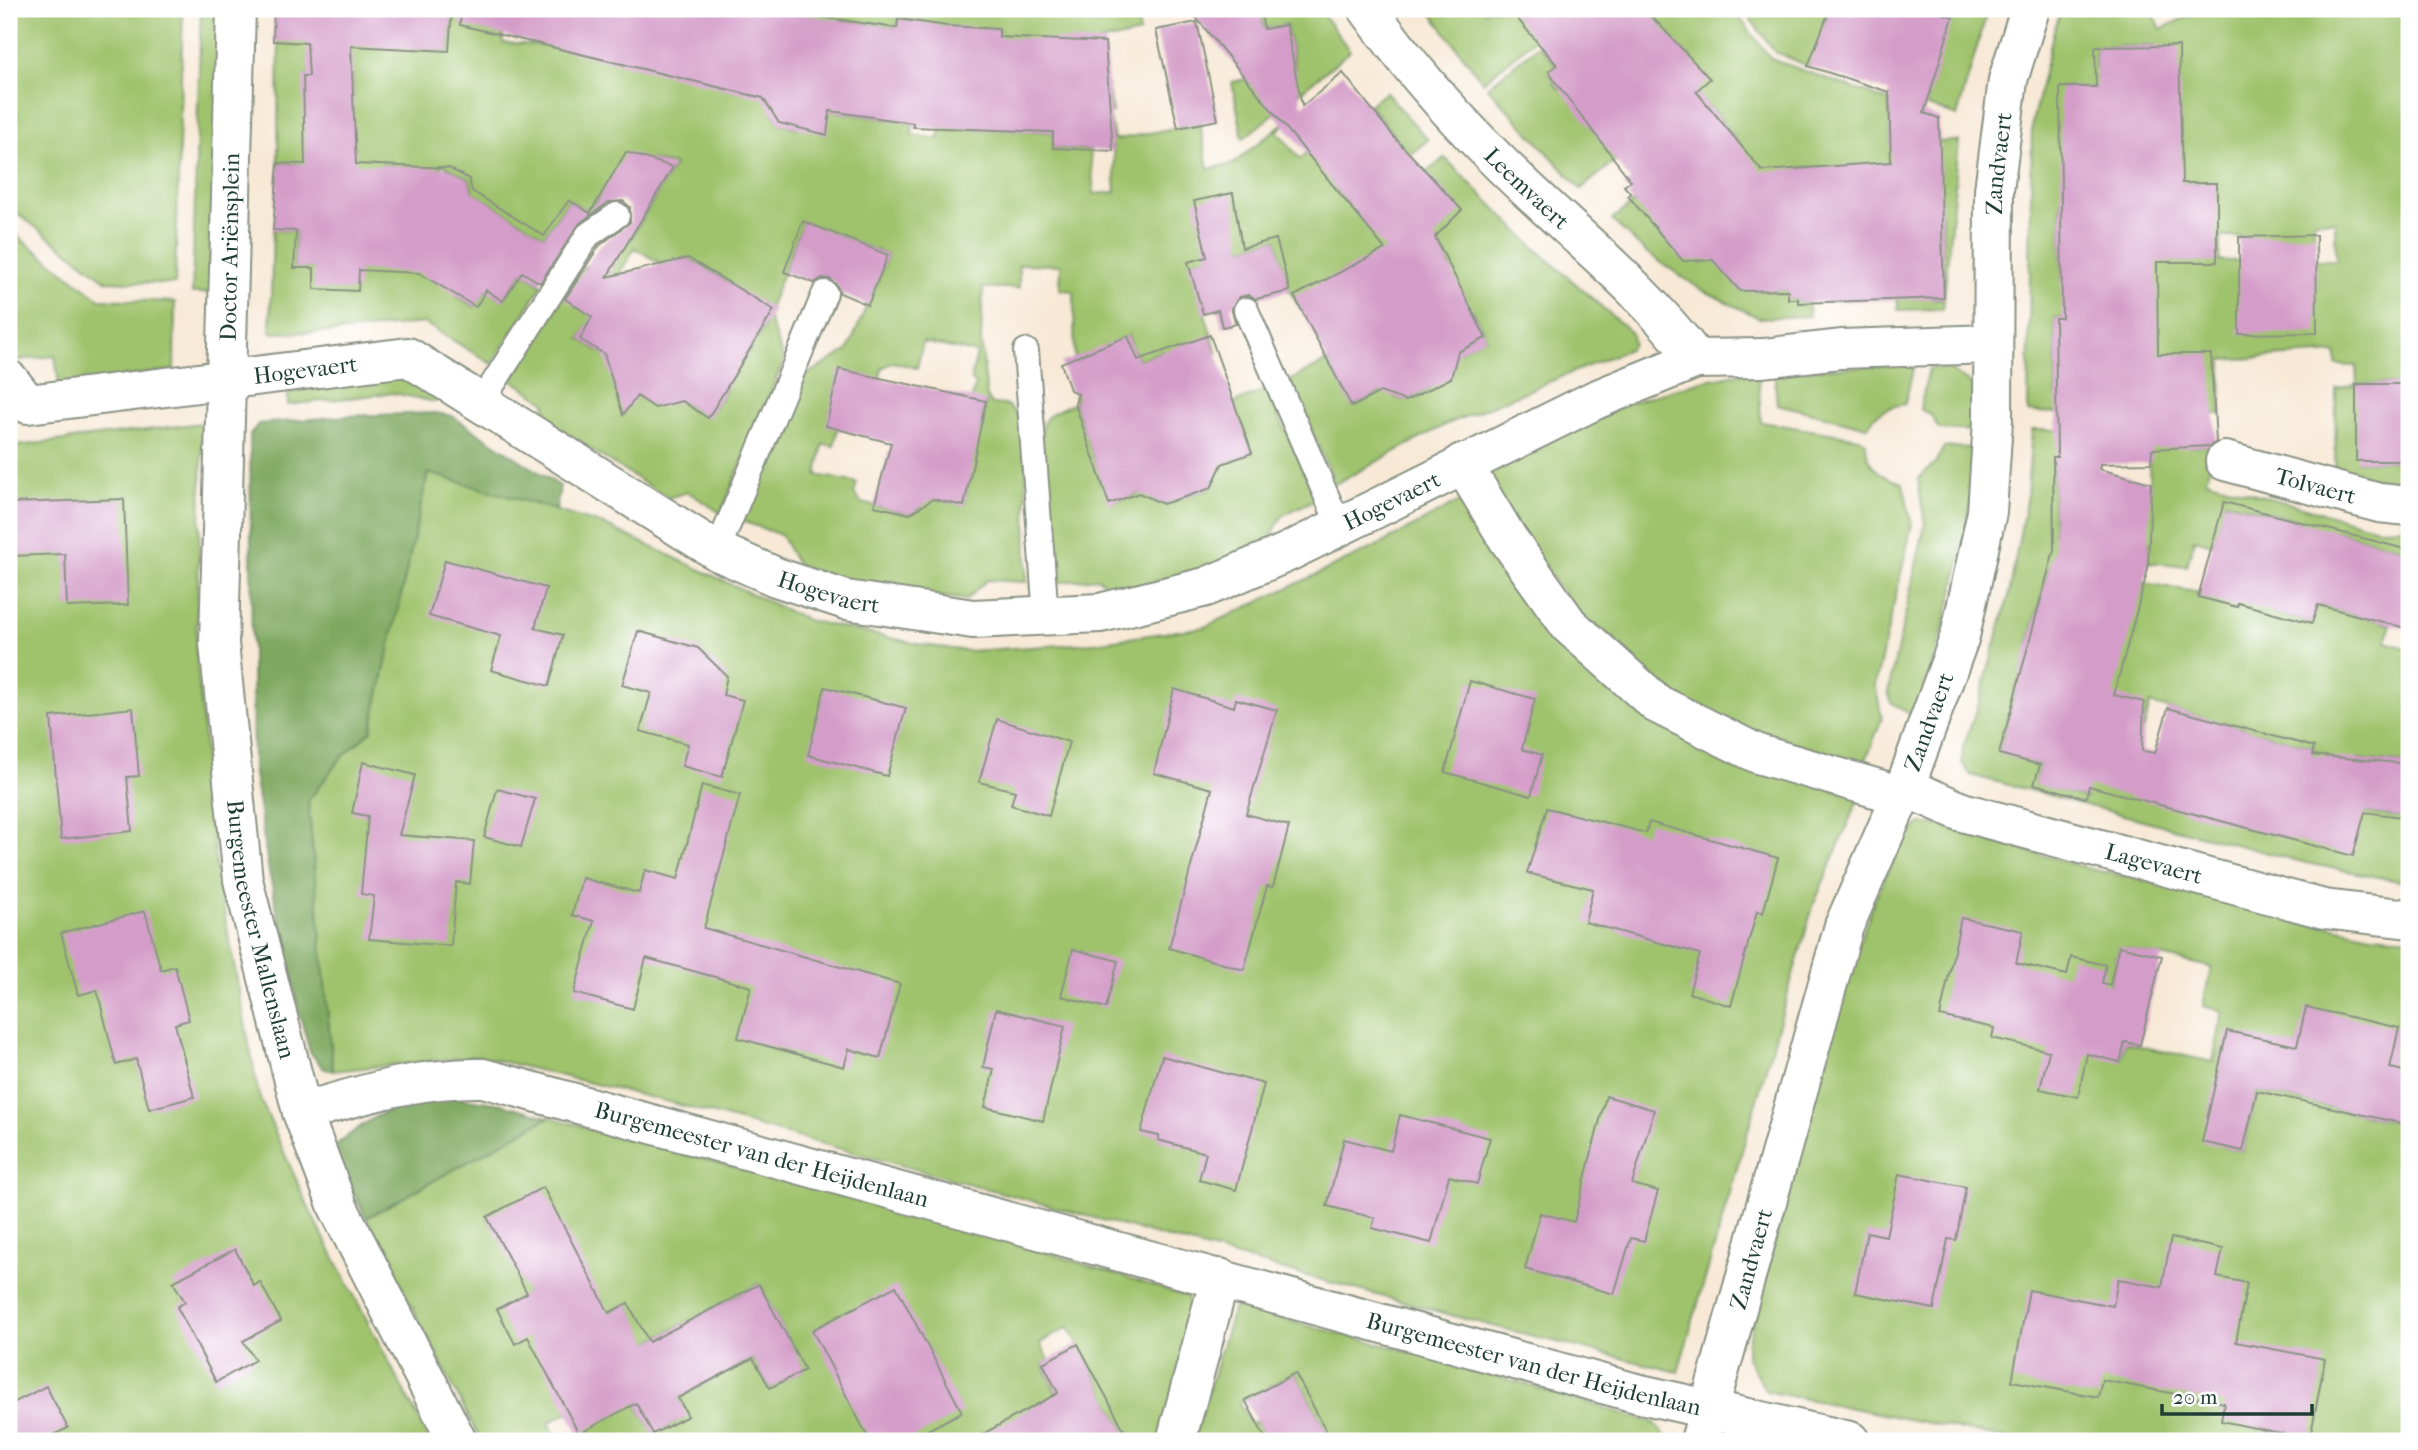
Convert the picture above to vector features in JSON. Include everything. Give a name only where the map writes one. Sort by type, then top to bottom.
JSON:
[{"type":"street","name":"Doctor Ariënsplein","points":[[227,380],[236,9]]},
{"type":"street","name":"Leemvaert","points":[[1368,9],[1492,155],[1664,318],[1696,359]]},
{"type":"street","name":"Zandvaert","points":[[1705,1426],[1844,926],[1893,788],[1960,636],[1987,512],[1993,421],[1994,190],[2008,80],[2030,9]]},
{"type":"street","name":"Hogevaert","points":[[227,380],[408,358],[482,401],[717,551],[776,577],[846,600],[973,620],[1100,613],[1206,587],[1288,552],[1462,463],[1639,380],[1696,359],[1763,358],[1841,349],[1993,344]]},
{"type":"street","points":[[9,380],[28,404],[227,380]]},
{"type":"street","name":"Burgemeester Mallenslaan","points":[[227,380],[219,643],[243,880],[302,1112],[338,1207],[457,1441]]},
{"type":"street","name":"Tolvaert","points":[[2225,461],[2379,503],[2409,506]]},
{"type":"street","name":"Hogevaert","points":[[1462,463],[1508,540],[1569,625],[1657,704],[1758,754],[1893,788]]},
{"type":"street","name":"Lagevaert","points":[[1893,788],[1962,812],[2324,909],[2409,919]]},
{"type":"street","name":"Burgemeester van der Heijdenlaan","points":[[302,1112],[401,1083],[443,1077],[483,1078],[1220,1278],[1705,1426],[1850,1441]]},
{"type":"street","points":[[1176,1441],[1220,1278]]},
{"type":"lane","points":[[482,401],[588,235],[617,215]]},
{"type":"lane","points":[[717,551],[825,293]]},
{"type":"lane","points":[[1247,310],[1339,525]]},
{"type":"lane","points":[[1026,351],[1046,616]]},
{"type":"green space","points":[[9,9],[183,9],[175,284],[107,281],[9,207]]},
{"type":"green space","points":[[201,9],[220,9],[211,293],[192,293]]},
{"type":"green space","points":[[279,9],[306,9],[306,20],[417,49],[449,51],[451,18],[503,21],[503,43],[545,45],[780,80],[772,112],[779,123],[797,128],[802,107],[913,123],[912,135],[939,139],[941,127],[1053,132],[1053,148],[1090,150],[1094,194],[1116,192],[1113,147],[999,37],[999,29],[977,28],[977,36],[899,19],[897,28],[841,20],[834,63],[794,9],[1136,9],[1140,33],[1099,42],[1112,112],[1109,114],[1114,140],[1200,123],[1208,169],[1233,164],[1288,119],[1290,120],[1277,131],[1300,159],[1312,148],[1340,183],[1335,188],[1349,205],[1425,173],[1445,158],[1535,248],[1632,333],[1633,344],[1629,349],[1447,424],[1335,484],[1289,381],[1339,355],[1339,381],[1353,407],[1389,388],[1394,397],[1406,401],[1429,389],[1450,356],[1486,337],[1473,311],[1457,319],[1435,279],[1452,270],[1438,242],[1304,313],[1289,290],[1276,239],[1189,262],[1217,353],[1177,367],[1163,351],[1138,360],[1128,336],[1101,394],[1075,404],[1110,504],[1148,490],[1152,499],[1163,504],[1211,488],[1213,467],[1252,453],[1242,425],[1224,407],[1267,389],[1316,499],[1283,515],[1269,540],[1212,566],[1115,592],[1098,578],[1051,583],[1040,449],[1046,419],[1056,411],[1075,403],[1074,291],[1060,290],[1061,265],[1019,264],[1019,288],[983,288],[981,341],[987,397],[991,404],[1007,405],[1019,416],[1026,464],[1027,582],[987,580],[966,600],[858,585],[797,565],[781,535],[742,521],[800,379],[848,350],[888,255],[803,222],[767,314],[784,360],[721,513],[688,492],[668,498],[548,423],[545,402],[512,380],[581,269],[631,238],[674,165],[650,160],[599,198],[587,211],[569,200],[544,236],[473,192],[469,179],[442,164],[422,212],[457,296],[475,307],[486,290],[503,300],[522,272],[542,285],[492,364],[424,323],[336,332],[273,333],[270,329],[273,230],[296,231],[294,267],[359,270],[407,167],[382,165],[381,195],[298,164],[278,163]],"holes":[[[352,74],[353,97],[304,76]],[[635,248],[671,270],[675,261],[688,258],[731,284],[764,327],[749,352],[739,347],[725,391],[708,417],[673,396],[655,407],[613,382],[615,361],[580,339]],[[923,342],[977,353],[971,379],[975,385],[972,399],[986,403],[980,432],[969,430],[959,474],[970,476],[964,505],[923,497],[922,507],[910,514],[861,503],[854,493],[857,483],[817,475],[823,444],[834,446],[844,401],[880,378],[882,368],[893,362],[917,368]]]},
{"type":"green space","points":[[1260,9],[1319,9],[1350,51],[1243,139],[1232,82],[1295,69],[1286,25],[1264,29]]},
{"type":"green space","points":[[1428,9],[1482,9],[1485,12],[1489,9],[1581,9],[1568,20],[1564,15],[1483,82]]},
{"type":"green space","points":[[1612,9],[1733,9],[1771,59],[1889,101],[1891,143],[1959,141],[1944,298],[1942,216],[1820,167],[1801,168],[1757,185],[1739,145],[1715,112],[1689,90],[1632,51],[1662,25],[1649,11],[1620,36],[1603,16]]},
{"type":"green space","points":[[1743,9],[1828,9],[1824,23],[1860,36],[1808,66],[1775,52]]},
{"type":"green space","points":[[1929,9],[1988,9],[1957,116],[1910,100],[1952,17]]},
{"type":"green space","points":[[2062,9],[2151,9],[2161,29],[2203,9],[2409,9],[2409,384],[2357,384],[2356,366],[2336,365],[2336,353],[2222,360],[2221,414],[2152,413],[2159,354],[2132,355],[2132,317],[2055,318],[2056,395],[2099,414],[2028,412],[2032,123],[2054,30]],"holes":[[[2156,46],[2157,66],[2182,183],[2216,183],[2217,199],[2156,240],[2134,278],[2062,279],[2061,202],[2135,201],[2060,87],[2102,87],[2102,67],[2095,67],[2095,47]],[[2314,221],[2335,221],[2336,260],[2219,261],[2220,237],[2240,237],[2240,256],[2313,236]]]},
{"type":"green space","points":[[1539,45],[1557,65],[1549,72],[1555,79],[1553,82],[1559,89],[1569,80],[1616,160],[1581,189],[1487,87]]},
{"type":"green space","points":[[1386,92],[1428,140],[1383,177],[1369,160],[1396,137],[1369,105]]},
{"type":"green space","points":[[1644,194],[1660,229],[1657,232],[1663,238],[1682,223],[1761,290],[1788,290],[1788,299],[1808,303],[1809,316],[1759,318],[1700,289],[1647,253],[1612,220]]},
{"type":"green space","points":[[9,230],[100,299],[175,302],[174,370],[59,385],[55,356],[9,361]]},
{"type":"green space","points":[[1897,285],[1935,299],[1944,298],[1943,309],[1898,310]]},
{"type":"green space","points":[[1914,364],[1905,404],[1883,411],[1868,427],[1777,404],[1774,371]]},
{"type":"green space","points":[[1929,368],[1947,368],[1970,383],[1976,409],[1975,431],[1939,429],[1931,415],[1920,409]]},
{"type":"green space","points":[[1758,370],[1761,422],[1859,438],[1866,442],[1868,458],[1876,470],[1903,483],[1912,525],[1875,685],[1882,718],[1862,770],[1710,719],[1594,635],[1477,474],[1626,404],[1702,381]]},
{"type":"green space","points":[[407,375],[440,393],[436,402],[393,393],[288,405],[288,392]]},
{"type":"green space","points":[[2357,384],[2357,461],[2409,461],[2409,483],[2335,475],[2336,389]]},
{"type":"green space","points":[[436,413],[452,416],[560,486],[556,510],[428,473],[371,731],[341,758],[308,801],[333,1071],[323,1068],[310,1052],[299,1012],[269,872],[253,767],[250,435],[258,424],[347,416]]},
{"type":"green space","points":[[203,423],[196,651],[216,870],[259,1096],[309,1209],[430,1441],[9,1441],[9,447]]},
{"type":"green space","points":[[2148,429],[2190,447],[2216,445],[2206,480],[2377,528],[2409,527],[2409,550],[2336,531],[2283,582],[2299,521],[2225,501],[2213,544],[2194,539],[2187,566],[2147,562],[2149,542],[2127,539],[2122,579],[2201,593],[2243,584],[2274,613],[2312,623],[2318,605],[2391,624],[2386,642],[2409,649],[2409,764],[2358,759],[2353,777],[2309,765],[2314,747],[2150,704],[2137,754],[2365,813],[2409,818],[2409,883],[2306,863],[1971,775],[1962,763],[1963,747],[1978,706],[2009,595],[2027,495],[2032,430],[2082,430],[2082,457],[2053,458],[2054,534],[2130,532],[2150,496]],"holes":[[[2049,567],[2086,798],[2035,783],[2040,765],[1999,753],[2019,680],[2061,691],[2062,651],[2029,642]]]},
{"type":"green space","points":[[1944,447],[1973,448],[1972,482],[1955,585],[1915,718],[1891,702],[1888,692],[1925,525],[1918,479],[1935,463]]},
{"type":"green space","points":[[428,472],[607,526],[807,620],[923,645],[968,651],[1094,643],[1205,627],[1381,544],[1460,501],[1566,652],[1625,697],[1860,795],[1813,906],[1678,1372],[1465,1319],[669,1102],[480,1056],[333,1071],[308,801],[341,758],[371,731]]},
{"type":"green space","points":[[1921,824],[1934,824],[2090,869],[2179,888],[2274,914],[2371,935],[2409,938],[2409,1072],[2297,1046],[2220,1067],[2222,1146],[2243,1151],[2257,1091],[2408,1125],[2400,1162],[2409,1165],[2409,1441],[2019,1441],[1766,1391],[1747,1358],[1747,1344],[1850,968],[1875,899],[1904,836]],"holes":[[[2119,947],[2211,967],[2203,1006],[2223,1011],[2213,1062],[2125,1043],[2120,1062],[2110,985]]]},
{"type":"green space","points":[[454,1097],[502,1104],[549,1117],[366,1218],[331,1149],[362,1125],[387,1111],[400,1106]]},
{"type":"green space","points":[[549,1117],[1017,1243],[1186,1296],[1195,1310],[1160,1441],[1104,1441],[1124,1430],[1069,1327],[1040,1343],[1049,1360],[1043,1364],[1059,1399],[976,1439],[978,1441],[565,1441],[582,1432],[630,1392],[653,1434],[687,1416],[678,1398],[753,1358],[770,1388],[804,1370],[759,1284],[647,1343],[628,1303],[611,1311],[568,1412],[549,1423],[558,1441],[481,1441],[366,1218]],"holes":[[[487,1217],[601,1299],[526,1294],[532,1288]]]},
{"type":"green space","points":[[1234,1307],[1440,1359],[1655,1423],[1669,1441],[1332,1441],[1295,1373],[1239,1403],[1251,1424],[1256,1421],[1267,1441],[1193,1441]]},
{"type":"building","points":[[274,9],[452,9],[449,51],[351,46],[356,164],[449,168],[469,179],[472,191],[544,236],[569,200],[590,213],[626,152],[673,167],[607,277],[688,258],[774,310],[708,418],[682,401],[655,408],[637,396],[623,415],[604,354],[580,339],[592,317],[565,299],[599,246],[630,222],[630,207],[623,201],[609,202],[580,223],[540,283],[522,272],[503,301],[486,290],[476,307],[419,273],[359,270],[358,291],[314,289],[314,268],[294,268],[296,231],[273,230],[278,163],[305,164],[303,76],[309,76],[307,43],[273,41]]},
{"type":"building","points":[[461,9],[799,9],[798,14],[897,28],[898,19],[947,26],[999,29],[999,37],[1105,42],[1113,151],[1053,148],[1053,132],[913,127],[913,123],[830,111],[827,135],[779,123],[763,98],[460,25]]},
{"type":"building","points":[[1189,9],[1260,9],[1264,29],[1286,25],[1302,106],[1343,73],[1395,138],[1462,210],[1435,237],[1486,338],[1458,352],[1451,378],[1406,401],[1380,392],[1352,407],[1294,296],[1385,249]]},
{"type":"building","points":[[1509,9],[1645,9],[1710,79],[1696,91],[1762,171],[1891,162],[1889,92],[1808,66],[1830,9],[1929,9],[1953,17],[1924,113],[1939,118],[1944,298],[1798,303],[1798,299],[1788,299],[1788,290],[1740,291],[1713,260],[1683,261],[1628,196],[1631,194],[1624,186],[1631,181],[1554,80],[1549,71],[1557,65]]},
{"type":"building","points":[[1197,22],[1218,120],[1178,128],[1156,30]]},
{"type":"building","points":[[2179,46],[2182,183],[2217,183],[2217,262],[2157,262],[2158,354],[2211,354],[2216,442],[2210,446],[2152,449],[2151,463],[2100,464],[2099,469],[2151,483],[2148,569],[2114,695],[2144,702],[2142,751],[2155,753],[2168,708],[2314,747],[2312,755],[2409,764],[2409,818],[2365,812],[2353,856],[2089,786],[2086,798],[2034,784],[2040,765],[1999,754],[2054,550],[2053,457],[2057,457],[2055,318],[2062,318],[2060,87],[2096,87],[2095,47]]},
{"type":"building","points":[[1233,193],[1242,248],[1276,239],[1290,291],[1256,299],[1248,295],[1240,297],[1231,308],[1236,324],[1222,327],[1218,310],[1203,314],[1188,262],[1207,257],[1194,201]]},
{"type":"building","points":[[803,221],[888,255],[868,305],[840,293],[837,285],[830,279],[822,278],[814,283],[784,272]]},
{"type":"building","points":[[2316,235],[2317,333],[2239,334],[2239,237]]},
{"type":"building","points":[[1210,335],[1252,453],[1222,464],[1211,488],[1163,504],[1139,493],[1109,504],[1075,404],[1078,394],[1070,390],[1061,363],[1128,336],[1138,360]]},
{"type":"building","points":[[839,369],[986,401],[964,506],[933,499],[910,514],[874,506],[891,443],[826,426]]},
{"type":"building","points":[[2356,384],[2409,384],[2409,461],[2356,461]]},
{"type":"building","points":[[124,499],[128,605],[67,607],[65,554],[12,556],[10,503]]},
{"type":"building","points":[[2224,502],[2409,550],[2409,629],[2318,605],[2312,623],[2238,603],[2237,607],[2198,597]]},
{"type":"building","points":[[445,560],[546,588],[535,628],[563,635],[549,686],[491,670],[501,636],[429,616]]},
{"type":"building","points":[[638,631],[698,648],[727,676],[723,695],[743,700],[722,777],[682,766],[688,744],[640,731],[651,693],[622,685]]},
{"type":"building","points":[[1470,681],[1535,699],[1522,749],[1542,755],[1531,796],[1445,772]]},
{"type":"building","points":[[825,687],[906,708],[887,776],[808,755]]},
{"type":"building","points":[[1174,689],[1234,707],[1236,699],[1277,710],[1246,814],[1289,826],[1273,887],[1267,886],[1244,970],[1169,948],[1212,789],[1154,773]]},
{"type":"building","points":[[133,708],[139,776],[127,777],[132,831],[61,839],[51,717]]},
{"type":"building","points":[[997,719],[1069,742],[1049,816],[1011,805],[1015,791],[979,782]]},
{"type":"building","points":[[363,762],[415,775],[399,835],[474,841],[470,884],[456,882],[451,946],[369,939],[374,896],[361,894],[368,816],[352,813]]},
{"type":"building","points":[[702,785],[740,795],[704,928],[900,984],[880,1058],[849,1049],[844,1067],[738,1038],[751,987],[646,958],[633,1009],[574,993],[594,921],[572,915],[582,878],[639,893],[645,870],[678,879]]},
{"type":"building","points":[[497,789],[535,799],[521,847],[484,837]]},
{"type":"building","points":[[1547,808],[1646,833],[1649,822],[1778,858],[1763,913],[1757,911],[1731,1006],[1689,993],[1700,954],[1585,922],[1593,889],[1527,873]]},
{"type":"building","points":[[145,911],[161,970],[175,966],[189,1020],[175,1024],[194,1097],[149,1109],[136,1059],[116,1065],[97,990],[78,995],[61,933]]},
{"type":"building","points":[[1961,918],[2023,931],[2016,963],[2067,975],[2071,957],[2106,965],[2102,983],[2110,985],[2119,946],[2162,956],[2140,1045],[2125,1042],[2120,1062],[2087,1054],[2078,1097],[2040,1089],[2049,1051],[1992,1038],[1994,1028],[1940,1016]]},
{"type":"building","points":[[1073,949],[1118,961],[1106,1008],[1061,996]]},
{"type":"building","points":[[2306,1007],[2399,1028],[2390,1068],[2409,1072],[2409,1125],[2257,1091],[2243,1151],[2202,1142],[2227,1031],[2297,1046]]},
{"type":"building","points":[[996,1009],[1065,1026],[1043,1121],[985,1107],[994,1069],[983,1067]]},
{"type":"building","points":[[1162,1056],[1264,1084],[1236,1190],[1199,1180],[1206,1153],[1158,1140],[1159,1136],[1141,1132]]},
{"type":"building","points":[[1606,1096],[1654,1110],[1632,1184],[1658,1191],[1644,1241],[1631,1238],[1614,1294],[1525,1269],[1540,1213],[1574,1222]]},
{"type":"building","points":[[1400,1115],[1490,1138],[1477,1184],[1449,1176],[1431,1243],[1372,1228],[1375,1218],[1327,1206],[1344,1139],[1391,1151]]},
{"type":"building","points":[[1899,1174],[1966,1187],[1956,1240],[1948,1239],[1934,1309],[1855,1293],[1867,1232],[1886,1236]]},
{"type":"building","points":[[543,1187],[609,1313],[628,1303],[649,1342],[759,1284],[805,1370],[770,1388],[753,1358],[678,1398],[688,1416],[653,1434],[636,1403],[579,1434],[528,1337],[515,1344],[497,1309],[527,1293],[487,1217]]},
{"type":"building","points":[[2171,1238],[2223,1249],[2217,1277],[2247,1283],[2236,1342],[2325,1359],[2310,1439],[2221,1421],[2224,1403],[2102,1380],[2098,1397],[2012,1381],[2029,1290],[2113,1306],[2118,1279],[2162,1287]]},
{"type":"building","points":[[235,1249],[254,1286],[260,1282],[281,1321],[243,1341],[255,1360],[216,1382],[177,1307],[185,1302],[173,1282]]},
{"type":"building","points":[[896,1286],[962,1412],[907,1441],[870,1441],[812,1330]]},
{"type":"building","points":[[1078,1344],[1130,1441],[970,1441],[1058,1393],[1043,1363]]},
{"type":"building","points":[[1295,1373],[1332,1441],[1267,1441],[1245,1400]]},
{"type":"building","points":[[46,1386],[68,1428],[41,1441],[9,1441],[9,1405]]}]
